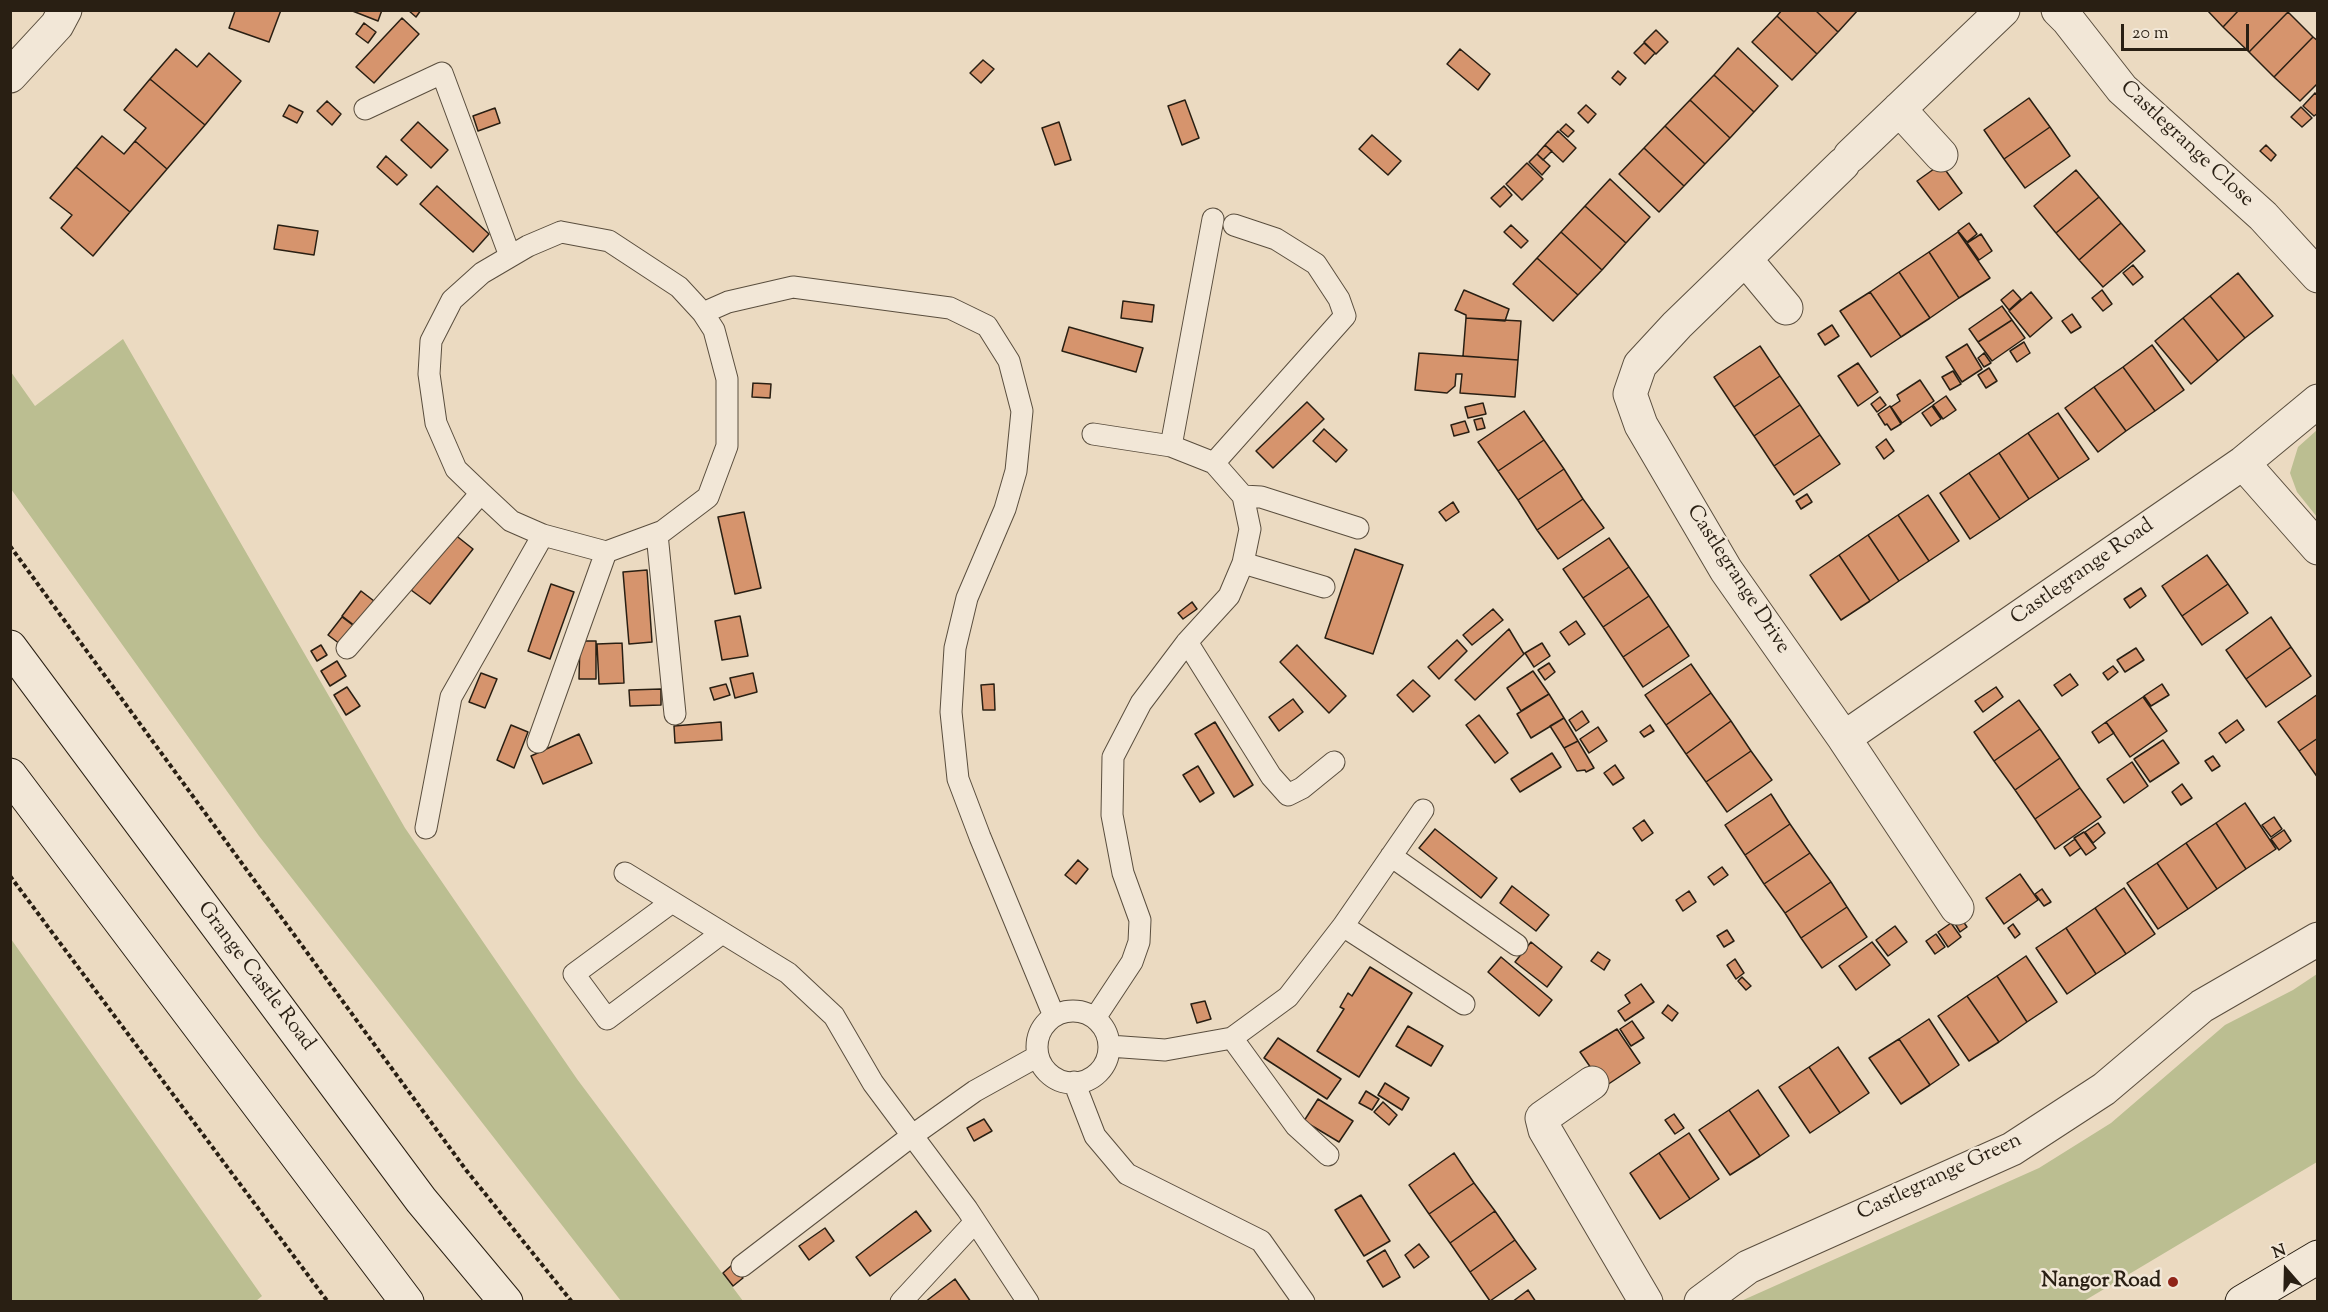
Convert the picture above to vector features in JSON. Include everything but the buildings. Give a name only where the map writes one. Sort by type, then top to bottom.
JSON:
[{"type":"street","points":[[10,76],[57,25],[65,10]]},
{"type":"street","points":[[1941,155],[1899,109],[2002,10]]},
{"type":"street","name":"Castlegrange Close","points":[[2058,10],[2122,89],[2263,216],[2318,276]]},
{"type":"street","name":"Castlegrange Drive","points":[[1899,109],[1677,325],[1640,365],[1630,394],[1641,425],[1726,570],[1844,738],[1957,908]]},
{"type":"street","points":[[1746,260],[1786,308]]},
{"type":"street","name":"Castlegrange Road","points":[[1844,738],[2243,464],[2318,401]]},
{"type":"street","points":[[2243,464],[2318,548]]},
{"type":"street","name":"Grange Castle Road","points":[[10,647],[421,1200],[506,1302]]},
{"type":"street","points":[[10,775],[407,1302]]},
{"type":"street","name":"Castlegrange Green","points":[[1701,1302],[1748,1267],[2012,1149],[2104,1089],[2202,1006],[2318,939]]},
{"type":"street","points":[[1592,1083],[1542,1118],[1545,1130],[1647,1302]]},
{"type":"street","points":[[2242,1302],[2318,1257]]},
{"type":"lane","points":[[364,109],[442,73],[510,256]]},
{"type":"lane","points":[[1171,446],[1213,219]]},
{"type":"lane","points":[[1214,464],[1345,316],[1338,299],[1316,264],[1276,239],[1234,225]]},
{"type":"lane","points":[[561,232],[609,241],[679,287],[703,313],[714,330],[727,379],[728,446],[708,497],[663,531],[606,552],[543,535],[511,521],[456,469],[436,423],[429,374],[431,341],[452,300],[482,273],[528,246],[561,232]]},
{"type":"lane","points":[[703,313],[728,302],[793,287],[950,308],[987,326],[1009,361],[1022,411],[1016,471],[1005,509],[967,597],[955,648],[951,712],[958,779],[1054,1016]]},
{"type":"lane","points":[[1093,435],[1171,446],[1214,464],[1243,496],[1250,528],[1243,563],[1229,596],[1187,642],[1141,703],[1113,756],[1112,815],[1123,873],[1140,920],[1139,942],[1132,962],[1095,1018]]},
{"type":"lane","points":[[347,648],[481,493]]},
{"type":"lane","points":[[1243,496],[1261,498],[1358,528]]},
{"type":"lane","points":[[657,534],[675,714]]},
{"type":"lane","points":[[426,828],[451,697],[543,535]]},
{"type":"lane","points":[[538,742],[606,552]]},
{"type":"lane","points":[[1243,563],[1324,587]]},
{"type":"lane","points":[[1187,642],[1271,776],[1288,795],[1302,788],[1334,762]]},
{"type":"lane","points":[[1109,1046],[1165,1050],[1232,1038],[1288,997],[1343,926],[1423,810]]},
{"type":"lane","points":[[1391,856],[1516,945]]},
{"type":"lane","points":[[625,873],[788,973],[834,1016],[873,1083],[975,1222],[1028,1302]]},
{"type":"lane","points":[[672,902],[574,974],[607,1019],[722,933]]},
{"type":"lane","points":[[1343,926],[1464,1004]]},
{"type":"lane","points":[[1074,1011],[1095,1018],[1102,1026],[1109,1046],[1107,1057],[1095,1075],[1085,1081],[1062,1081],[1051,1076],[1043,1067],[1036,1045],[1045,1023],[1054,1016],[1074,1011]]},
{"type":"lane","points":[[1232,1038],[1296,1126],[1328,1155]]},
{"type":"lane","points":[[742,1266],[975,1090],[1038,1056]]},
{"type":"lane","points":[[1074,1082],[1095,1137],[1127,1174],[1260,1241],[1304,1302]]},
{"type":"lane","points":[[901,1302],[975,1222]]},
{"type":"path","points":[[10,546],[466,1170],[572,1302]]},
{"type":"path","points":[[10,876],[327,1302]]},
{"type":"green space","points":[[123,339],[405,828],[577,1079],[743,1301],[621,1301],[259,836],[11,489],[11,372],[35,406]]},
{"type":"green space","points":[[2317,430],[2317,517],[2297,492],[2290,473],[2298,447]]},
{"type":"green space","points":[[11,939],[262,1296],[256,1301],[11,1301]]},
{"type":"green space","points":[[2317,974],[2317,1162],[2084,1301],[1741,1301],[2039,1168],[2111,1123],[2225,1025],[2293,990]]},
{"type":"place","name":"Nangor Road","points":[[2173,1282]]}]
